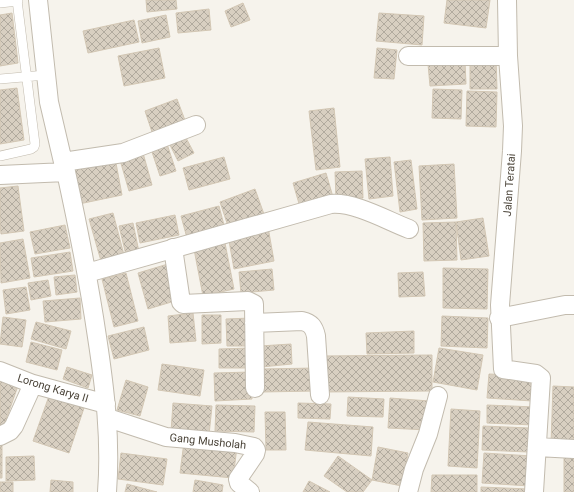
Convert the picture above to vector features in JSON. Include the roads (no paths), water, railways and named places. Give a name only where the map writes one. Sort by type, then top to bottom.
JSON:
[{"type":"street","points":[[38,0],[49,102],[87,273],[107,411],[109,464],[107,492]]},
{"type":"street","name":"Jalan Teratai","points":[[507,0],[512,151],[499,318],[503,369],[536,374],[541,378],[537,447]]},
{"type":"street","points":[[408,56],[508,56]]},
{"type":"street","points":[[0,175],[64,167],[123,153],[196,125]]},
{"type":"street","points":[[87,273],[331,204],[339,203],[356,207],[409,229]]},
{"type":"street","points":[[172,248],[182,303],[187,305],[248,301],[254,304],[254,388]]},
{"type":"street","points":[[499,318],[565,305],[574,305]]},
{"type":"street","points":[[254,323],[302,321],[309,323],[314,328],[316,336],[320,395]]},
{"type":"street","name":"Lorong Karya II","points":[[0,371],[107,411]]},
{"type":"street","points":[[0,436],[10,431],[14,426],[33,384]]},
{"type":"street","points":[[408,492],[414,469],[428,434],[438,396]]},
{"type":"street","name":"Gang Musholah","points":[[107,411],[166,437],[252,446],[256,448],[256,451],[238,480],[239,483],[250,492]]},
{"type":"street","points":[[534,492],[537,447],[574,449]]},
{"type":"lane","points":[[0,3],[18,1],[35,144],[31,149],[0,156]]},
{"type":"lane","points":[[0,79],[46,75]]}]
